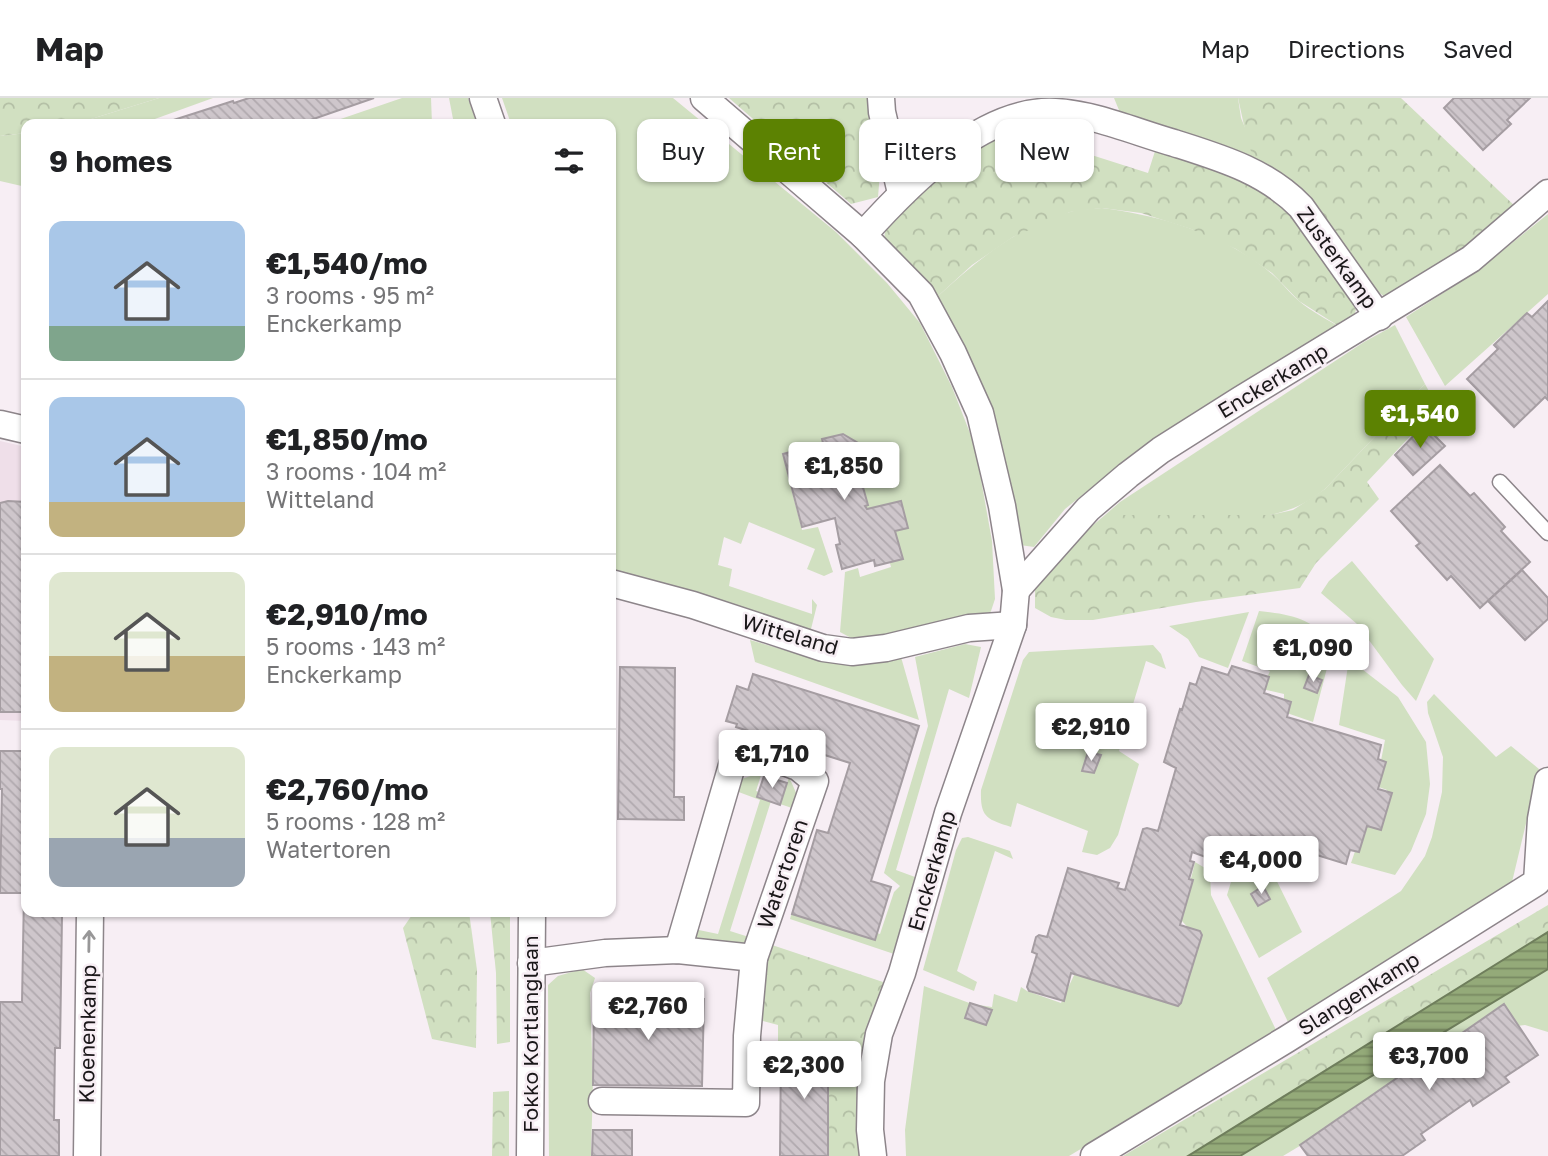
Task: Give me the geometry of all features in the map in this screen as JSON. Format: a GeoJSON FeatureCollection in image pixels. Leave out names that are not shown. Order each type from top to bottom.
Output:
{"type":"FeatureCollection","features":[{"type":"Feature","properties":{"kind":"street"},"geometry":{"type":"LineString","coordinates":[[483,98],[490,119]]}},
{"type":"Feature","properties":{"kind":"street","name":"Enckerkamp"},"geometry":{"type":"LineString","coordinates":[[704,98],[863,235],[921,295],[953,353],[979,413],[1002,506],[1016,590],[1013,625],[948,813],[902,973],[879,1034],[871,1081],[870,1130],[873,1156]]}},
{"type":"Feature","properties":{"kind":"street"},"geometry":{"type":"LineString","coordinates":[[881,98],[881,112],[901,192]]}},
{"type":"Feature","properties":{"kind":"street","name":"Zusterkamp"},"geometry":{"type":"LineString","coordinates":[[863,235],[901,192],[1000,110],[1082,116],[1101,110],[1222,158],[1267,178],[1286,191],[1301,207],[1379,317]]}},
{"type":"Feature","properties":{"kind":"street","name":"Enckerkamp"},"geometry":{"type":"LineString","coordinates":[[1016,590],[1088,509],[1161,450],[1471,259],[1548,193]]}},
{"type":"Feature","properties":{"kind":"street"},"geometry":{"type":"LineString","coordinates":[[0,424],[21,429]]}},
{"type":"Feature","properties":{"kind":"street","name":"Witteland"},"geometry":{"type":"LineString","coordinates":[[616,584],[823,648],[852,652],[886,648],[969,628],[1013,625]]}},
{"type":"Feature","properties":{"kind":"street","name":"Watertoren"},"geometry":{"type":"LineString","coordinates":[[602,1101],[746,1103],[747,1036],[754,958],[815,782],[798,767],[765,755],[733,762],[678,950]]}},
{"type":"Feature","properties":{"kind":"street","name":"Slangenkamp"},"geometry":{"type":"LineString","coordinates":[[1094,1156],[1287,1040],[1542,881],[1541,819],[1548,781]]}},
{"type":"Feature","properties":{"kind":"street","name":"Kloenenkamp"},"geometry":{"type":"LineString","coordinates":[[87,1156],[90,917]]}},
{"type":"Feature","properties":{"kind":"street","name":"Fokko Kortlanglaan"},"geometry":{"type":"LineString","coordinates":[[530,1156],[531,917]]}},
{"type":"Feature","properties":{"kind":"street"},"geometry":{"type":"LineString","coordinates":[[531,963],[605,953],[678,950],[754,958]]}},
{"type":"Feature","properties":{"kind":"lane"},"geometry":{"type":"LineString","coordinates":[[1500,482],[1548,533]]}},
{"type":"Feature","properties":{"kind":"shaded area"},"geometry":{"type":"Polygon","coordinates":[[[0,441],[21,446],[21,721],[0,720],[0,441]]]}},
{"type":"Feature","properties":{"kind":"shaded area"},"geometry":{"type":"Polygon","coordinates":[[[1548,932],[1548,969],[1240,1156],[1188,1156],[1548,932]]]}},
{"type":"Feature","properties":{"kind":"green space"},"geometry":{"type":"Polygon","coordinates":[[[0,98],[159,98],[91,119],[21,119],[21,134],[0,136],[0,98]]]}},
{"type":"Feature","properties":{"kind":"green space"},"geometry":{"type":"Polygon","coordinates":[[[159,98],[213,98],[155,119],[91,119],[159,98]]]}},
{"type":"Feature","properties":{"kind":"green space"},"geometry":{"type":"Polygon","coordinates":[[[402,98],[431,98],[432,119],[341,119],[402,98]]]}},
{"type":"Feature","properties":{"kind":"green space"},"geometry":{"type":"Polygon","coordinates":[[[449,98],[468,98],[475,119],[453,119],[449,98]]]}},
{"type":"Feature","properties":{"kind":"green space"},"geometry":{"type":"Polygon","coordinates":[[[502,98],[673,98],[699,119],[637,119],[637,182],[729,182],[729,144],[743,156],[743,182],[775,182],[836,232],[887,283],[920,323],[952,387],[975,446],[992,541],[995,599],[990,614],[883,637],[853,639],[840,632],[845,572],[858,568],[860,577],[891,567],[876,509],[861,514],[845,446],[785,465],[802,530],[818,527],[833,572],[824,576],[807,569],[815,549],[749,522],[741,544],[724,537],[718,565],[732,569],[729,586],[812,614],[812,599],[817,605],[810,633],[616,575],[616,119],[509,119],[502,98]]]}},
{"type":"Feature","properties":{"kind":"green space"},"geometry":{"type":"Polygon","coordinates":[[[729,98],[868,98],[872,119],[859,119],[859,182],[879,182],[878,197],[851,204],[826,182],[845,182],[845,119],[753,119],[729,98]]]}},
{"type":"Feature","properties":{"kind":"green space"},"geometry":{"type":"Polygon","coordinates":[[[1114,98],[1238,98],[1241,118],[1260,164],[1121,115],[1114,98]]]}},
{"type":"Feature","properties":{"kind":"green space"},"geometry":{"type":"Polygon","coordinates":[[[1238,98],[1401,98],[1517,208],[1467,251],[1385,297],[1374,289],[1260,164],[1249,148],[1238,98]]]}},
{"type":"Feature","properties":{"kind":"green space"},"geometry":{"type":"Polygon","coordinates":[[[21,134],[21,186],[0,181],[0,136],[21,134]]]}},
{"type":"Feature","properties":{"kind":"green space"},"geometry":{"type":"Polygon","coordinates":[[[995,138],[995,182],[1094,182],[1094,156],[1148,173],[1156,148],[1188,157],[1280,198],[1330,262],[1356,310],[1353,318],[1340,327],[1299,301],[1272,273],[1236,249],[1191,229],[1141,213],[1102,208],[1070,212],[1013,237],[972,265],[937,297],[884,242],[885,230],[900,210],[932,182],[981,182],[981,145],[995,138]]]}},
{"type":"Feature","properties":{"kind":"green space"},"geometry":{"type":"Polygon","coordinates":[[[1102,208],[1170,222],[1234,248],[1272,274],[1304,305],[1340,327],[1188,419],[1120,465],[1065,509],[1034,547],[1020,545],[1009,480],[990,417],[937,297],[982,258],[1033,226],[1070,212],[1102,208]]]}},
{"type":"Feature","properties":{"kind":"green space"},"geometry":{"type":"Polygon","coordinates":[[[1548,214],[1548,294],[1445,386],[1406,317],[1477,271],[1548,214]]]}},
{"type":"Feature","properties":{"kind":"green space"},"geometry":{"type":"Polygon","coordinates":[[[1395,325],[1425,384],[1325,489],[1312,498],[1293,508],[1270,515],[1105,515],[1120,502],[1364,342],[1395,325]]]}},
{"type":"Feature","properties":{"kind":"green space"},"geometry":{"type":"Polygon","coordinates":[[[1425,384],[1448,426],[1433,443],[1419,427],[1367,482],[1379,499],[1316,563],[1300,588],[1093,620],[1051,617],[1035,608],[1035,588],[1065,549],[1105,515],[1270,515],[1293,510],[1325,489],[1425,384]]]}},
{"type":"Feature","properties":{"kind":"green space"},"geometry":{"type":"Polygon","coordinates":[[[1352,561],[1434,659],[1416,701],[1357,624],[1321,593],[1329,581],[1352,561]]]}},
{"type":"Feature","properties":{"kind":"green space"},"geometry":{"type":"Polygon","coordinates":[[[1259,611],[1281,614],[1309,623],[1333,645],[1313,722],[1284,712],[1284,694],[1262,689],[1270,671],[1242,661],[1259,611]]]}},
{"type":"Feature","properties":{"kind":"green space"},"geometry":{"type":"Polygon","coordinates":[[[1249,612],[1228,668],[1199,657],[1188,639],[1169,626],[1249,612]]]}},
{"type":"Feature","properties":{"kind":"green space"},"geometry":{"type":"Polygon","coordinates":[[[750,640],[795,653],[838,660],[901,657],[919,720],[755,662],[750,640]]]}},
{"type":"Feature","properties":{"kind":"green space"},"geometry":{"type":"Polygon","coordinates":[[[965,644],[981,647],[969,698],[949,689],[896,870],[915,877],[894,954],[790,919],[795,901],[880,934],[894,892],[900,886],[884,873],[928,726],[915,657],[965,644]]]}},
{"type":"Feature","properties":{"kind":"green space"},"geometry":{"type":"Polygon","coordinates":[[[1153,645],[1161,654],[1166,669],[1146,661],[1119,751],[1139,764],[1118,835],[1110,848],[1097,855],[1082,852],[1088,831],[1017,803],[1011,827],[987,816],[982,806],[981,790],[1023,660],[1029,652],[1153,645]]]}},
{"type":"Feature","properties":{"kind":"green space"},"geometry":{"type":"Polygon","coordinates":[[[1349,659],[1398,697],[1426,742],[1430,784],[1426,814],[1411,851],[1395,875],[1351,863],[1364,825],[1374,828],[1387,790],[1376,786],[1385,740],[1339,725],[1349,659]]]}},
{"type":"Feature","properties":{"kind":"green space"},"geometry":{"type":"Polygon","coordinates":[[[1434,694],[1496,757],[1511,746],[1539,769],[1512,882],[1288,1022],[1267,978],[1401,891],[1425,856],[1442,792],[1443,757],[1428,713],[1427,702],[1434,694]]]}},
{"type":"Feature","properties":{"kind":"green space"},"geometry":{"type":"Polygon","coordinates":[[[762,772],[756,791],[782,799],[789,777],[798,797],[795,809],[771,801],[730,931],[752,938],[752,946],[702,945],[695,938],[694,929],[718,934],[760,800],[736,791],[739,780],[762,772]]]}},
{"type":"Feature","properties":{"kind":"green space"},"geometry":{"type":"Polygon","coordinates":[[[1252,831],[1302,932],[1259,958],[1227,895],[1231,882],[1220,857],[1221,836],[1252,831]]]}},
{"type":"Feature","properties":{"kind":"green space"},"geometry":{"type":"Polygon","coordinates":[[[968,837],[1010,851],[1013,859],[995,851],[957,971],[977,982],[974,991],[923,970],[956,850],[962,838],[968,837]]]}},
{"type":"Feature","properties":{"kind":"green space"},"geometry":{"type":"Polygon","coordinates":[[[1195,862],[1210,871],[1211,895],[1277,1032],[1069,1156],[906,1156],[905,1130],[924,986],[972,1004],[992,1007],[994,994],[1017,1002],[1021,987],[1061,1003],[1075,973],[1196,936],[1181,920],[1195,862]]]}},
{"type":"Feature","properties":{"kind":"green space"},"geometry":{"type":"Polygon","coordinates":[[[1548,905],[1548,932],[1188,1156],[1123,1156],[1548,905]]]}},
{"type":"Feature","properties":{"kind":"green space"},"geometry":{"type":"Polygon","coordinates":[[[411,917],[470,917],[477,970],[476,1048],[432,1039],[403,928],[411,917]]]}},
{"type":"Feature","properties":{"kind":"green space"},"geometry":{"type":"Polygon","coordinates":[[[490,917],[510,917],[510,1042],[497,1044],[496,973],[490,917]]]}},
{"type":"Feature","properties":{"kind":"green space"},"geometry":{"type":"Polygon","coordinates":[[[772,945],[889,984],[874,1156],[820,1156],[823,1053],[778,1052],[778,1025],[755,1019],[762,971],[772,945]]]}},
{"type":"Feature","properties":{"kind":"green space"},"geometry":{"type":"Polygon","coordinates":[[[582,969],[595,978],[590,993],[593,1081],[591,1156],[549,1156],[548,985],[558,976],[582,969]]]}},
{"type":"Feature","properties":{"kind":"green space"},"geometry":{"type":"Polygon","coordinates":[[[1548,969],[1548,1032],[1525,1025],[1476,1031],[1422,1045],[1548,969]]]}},
{"type":"Feature","properties":{"kind":"green space"},"geometry":{"type":"Polygon","coordinates":[[[1419,1047],[1381,1123],[1368,1105],[1283,1156],[1240,1156],[1419,1047]]]}},
{"type":"Feature","properties":{"kind":"green space"},"geometry":{"type":"Polygon","coordinates":[[[509,1091],[509,1156],[492,1156],[493,1092],[509,1091]]]}},
{"type":"Feature","properties":{"kind":"building"},"geometry":{"type":"Polygon","coordinates":[[[249,98],[374,98],[313,119],[177,119],[233,101],[234,103],[249,98]]]}},
{"type":"Feature","properties":{"kind":"building"},"geometry":{"type":"Polygon","coordinates":[[[1454,98],[1530,98],[1507,120],[1511,124],[1483,150],[1444,108],[1454,98]]]}},
{"type":"Feature","properties":{"kind":"building"},"geometry":{"type":"Polygon","coordinates":[[[1548,301],[1548,400],[1545,397],[1514,427],[1467,379],[1498,349],[1494,345],[1527,313],[1532,317],[1548,301]]]}},
{"type":"Feature","properties":{"kind":"building"},"geometry":{"type":"Polygon","coordinates":[[[1424,425],[1445,446],[1413,475],[1395,455],[1424,425]]]}},
{"type":"Feature","properties":{"kind":"building"},"geometry":{"type":"Polygon","coordinates":[[[843,434],[858,443],[864,464],[857,466],[867,509],[901,501],[908,528],[895,531],[903,559],[875,566],[874,560],[842,569],[836,545],[840,544],[835,518],[802,527],[783,454],[823,443],[822,439],[843,434]]]}},
{"type":"Feature","properties":{"kind":"building"},"geometry":{"type":"Polygon","coordinates":[[[1440,465],[1470,496],[1474,493],[1505,527],[1501,531],[1530,562],[1480,608],[1451,576],[1447,580],[1416,546],[1420,543],[1391,511],[1440,465]]]}},
{"type":"Feature","properties":{"kind":"building"},"geometry":{"type":"Polygon","coordinates":[[[21,502],[21,712],[0,712],[0,503],[21,502]]]}},
{"type":"Feature","properties":{"kind":"building"},"geometry":{"type":"Polygon","coordinates":[[[1522,570],[1548,598],[1548,619],[1525,640],[1488,601],[1522,570]]]}},
{"type":"Feature","properties":{"kind":"building"},"geometry":{"type":"Polygon","coordinates":[[[1232,666],[1269,677],[1264,693],[1291,702],[1287,717],[1381,745],[1378,759],[1386,762],[1378,789],[1392,793],[1381,830],[1367,826],[1359,852],[1350,850],[1346,864],[1251,835],[1246,850],[1220,843],[1214,860],[1192,852],[1190,861],[1194,862],[1189,879],[1193,880],[1180,925],[1200,931],[1202,935],[1178,1006],[1071,973],[1064,1001],[1029,991],[1027,987],[1037,954],[1032,952],[1036,937],[1047,937],[1068,868],[1119,883],[1117,888],[1125,890],[1143,829],[1158,831],[1176,768],[1164,762],[1190,683],[1196,685],[1202,667],[1228,675],[1232,666]]]}},
{"type":"Feature","properties":{"kind":"building"},"geometry":{"type":"Polygon","coordinates":[[[620,667],[675,668],[674,797],[684,797],[684,820],[618,819],[620,667]]]}},
{"type":"Feature","properties":{"kind":"building"},"geometry":{"type":"Polygon","coordinates":[[[753,674],[919,726],[871,881],[891,887],[875,940],[792,914],[817,830],[828,833],[850,763],[736,727],[737,724],[726,721],[737,686],[748,690],[753,674]]]}},
{"type":"Feature","properties":{"kind":"building"},"geometry":{"type":"Polygon","coordinates":[[[1309,675],[1322,680],[1317,693],[1304,688],[1309,675]]]}},
{"type":"Feature","properties":{"kind":"building"},"geometry":{"type":"Polygon","coordinates":[[[0,751],[21,751],[21,893],[0,893],[0,751]]]}},
{"type":"Feature","properties":{"kind":"building"},"geometry":{"type":"Polygon","coordinates":[[[1088,752],[1101,755],[1094,773],[1082,771],[1088,752]]]}},
{"type":"Feature","properties":{"kind":"building"},"geometry":{"type":"Polygon","coordinates":[[[764,776],[787,783],[780,805],[757,797],[764,776]]]}},
{"type":"Feature","properties":{"kind":"building"},"geometry":{"type":"Polygon","coordinates":[[[1263,886],[1270,899],[1258,906],[1251,894],[1263,886]]]}},
{"type":"Feature","properties":{"kind":"building"},"geometry":{"type":"Polygon","coordinates":[[[24,917],[62,917],[60,1048],[55,1048],[54,1120],[59,1120],[59,1156],[0,1156],[0,1002],[22,1002],[24,917]]]}},
{"type":"Feature","properties":{"kind":"building"},"geometry":{"type":"Polygon","coordinates":[[[594,997],[704,999],[702,1086],[593,1085],[594,997]]]}},
{"type":"Feature","properties":{"kind":"building"},"geometry":{"type":"Polygon","coordinates":[[[970,1003],[992,1010],[986,1025],[965,1018],[970,1003]]]}},
{"type":"Feature","properties":{"kind":"building"},"geometry":{"type":"Polygon","coordinates":[[[1504,1004],[1538,1055],[1505,1077],[1509,1082],[1473,1106],[1470,1100],[1421,1134],[1425,1140],[1402,1156],[1308,1156],[1300,1145],[1504,1004]]]}},
{"type":"Feature","properties":{"kind":"building"},"geometry":{"type":"Polygon","coordinates":[[[781,1046],[828,1046],[828,1156],[780,1156],[781,1046]]]}},
{"type":"Feature","properties":{"kind":"building"},"geometry":{"type":"Polygon","coordinates":[[[593,1130],[632,1130],[632,1156],[592,1156],[593,1130]]]}}]}
